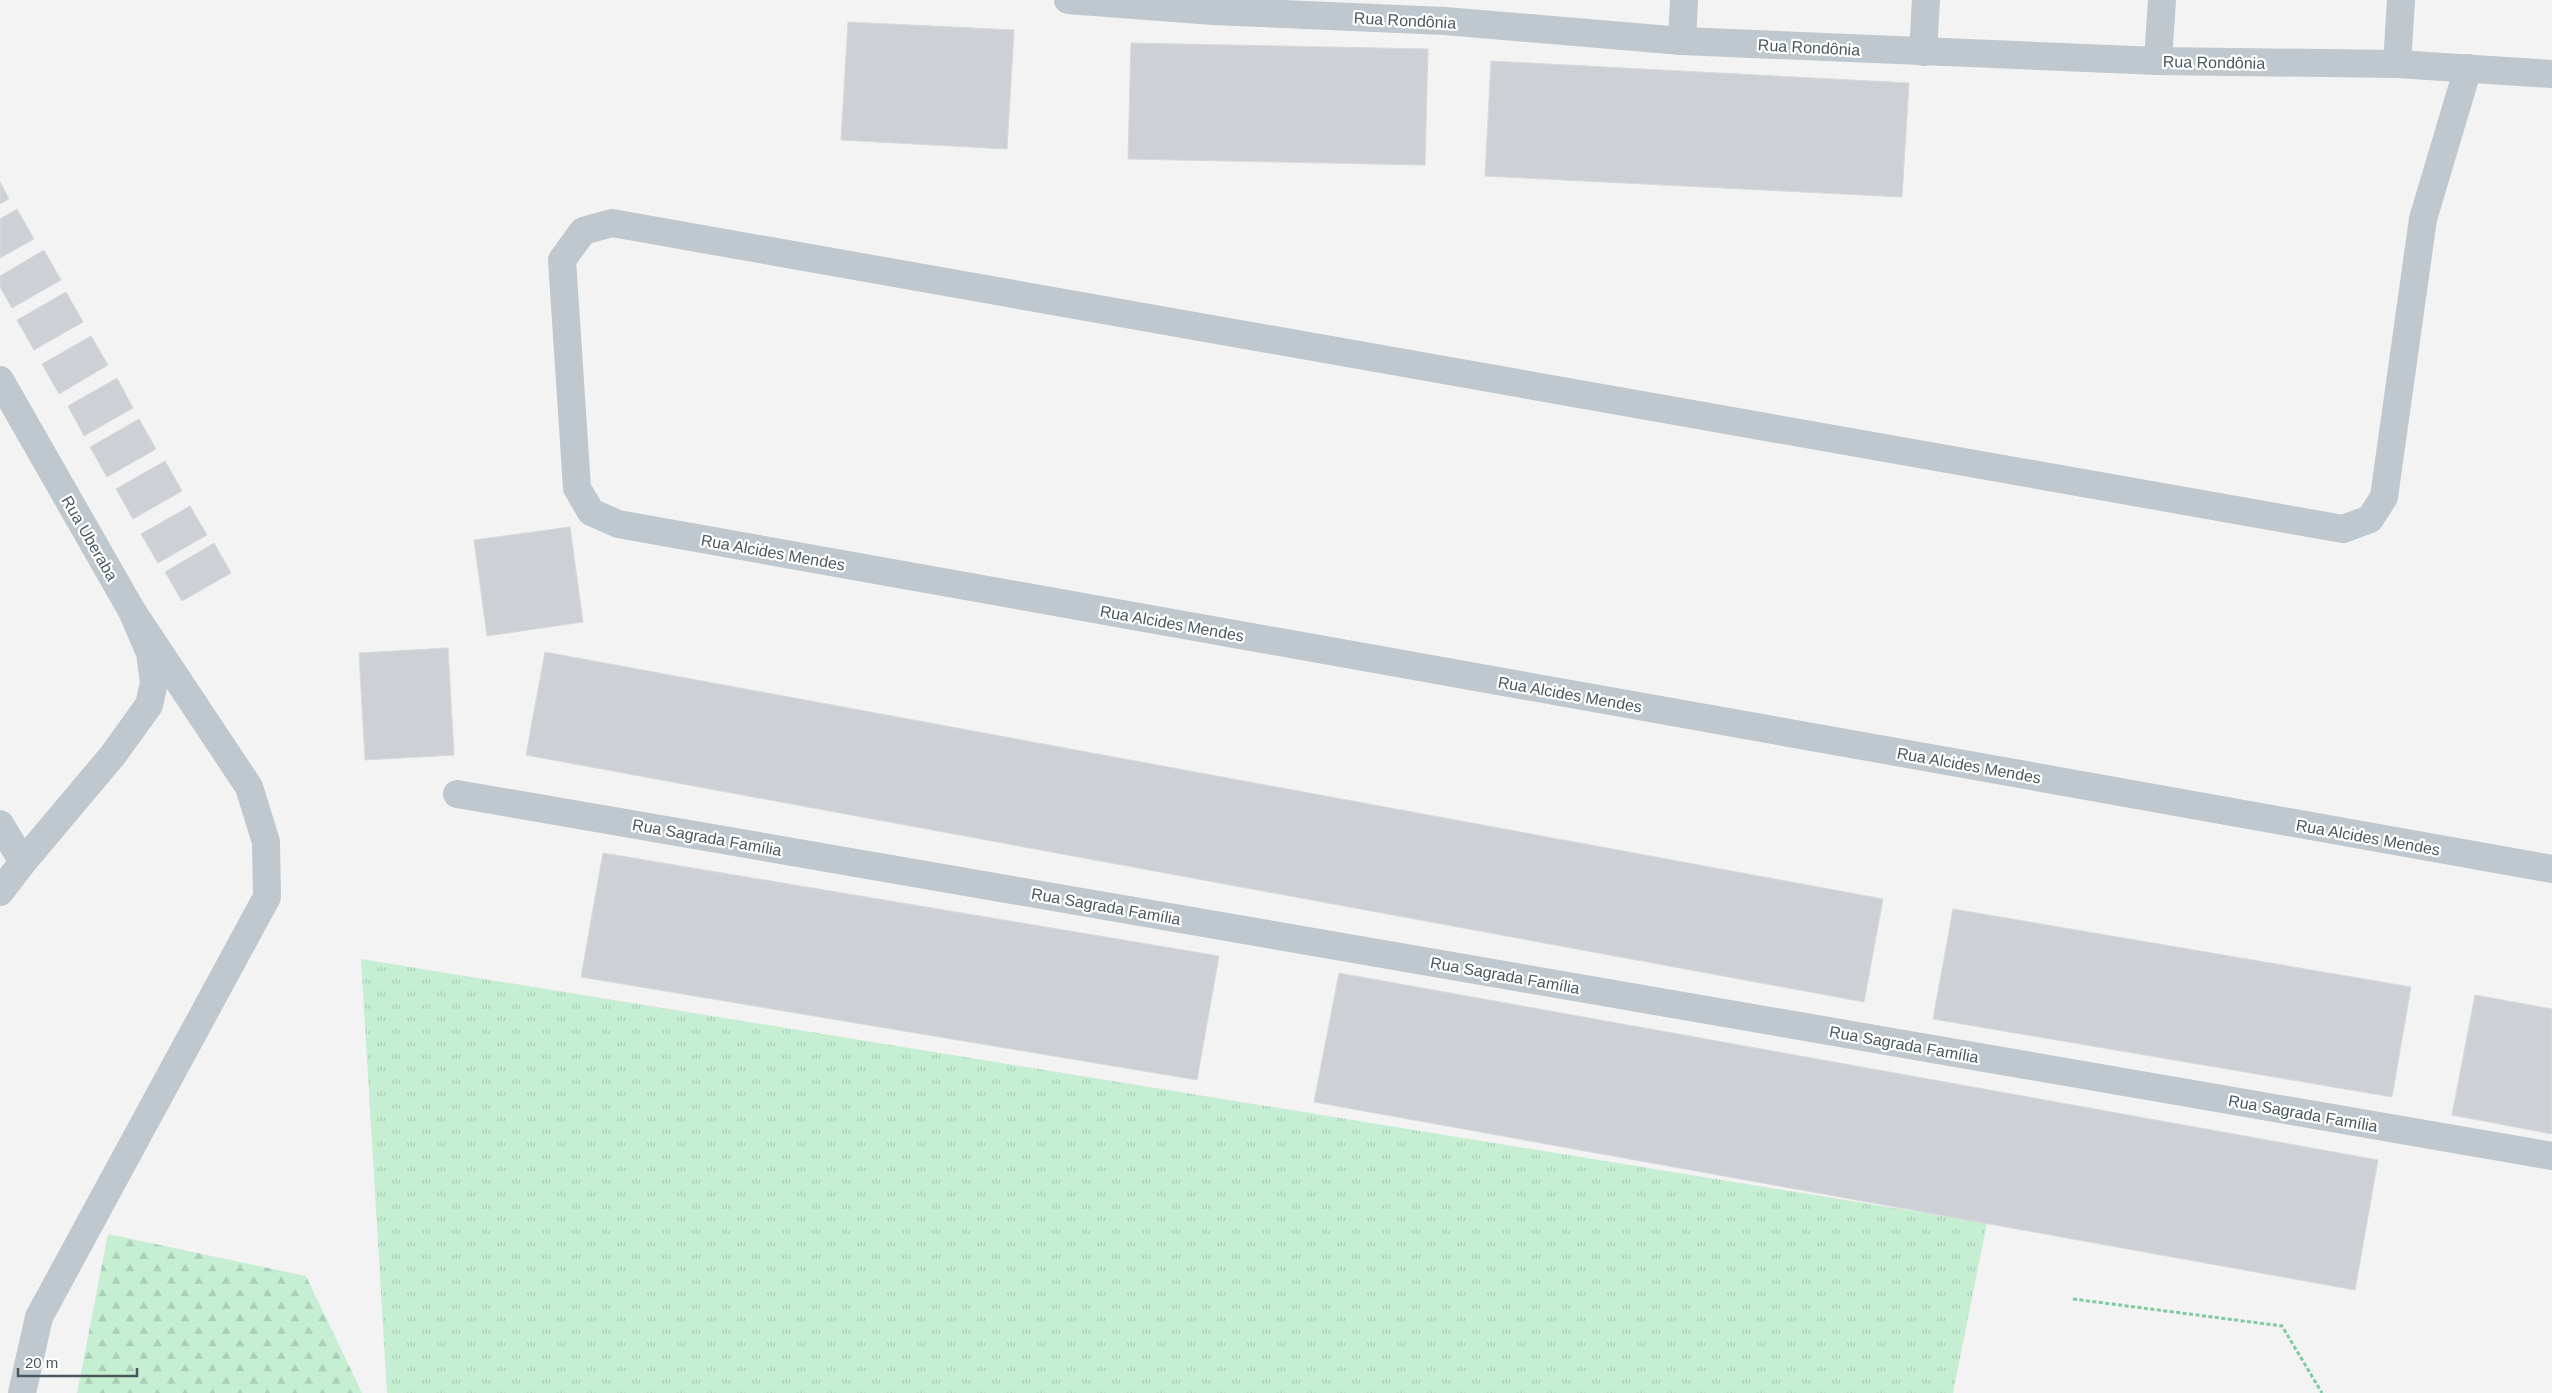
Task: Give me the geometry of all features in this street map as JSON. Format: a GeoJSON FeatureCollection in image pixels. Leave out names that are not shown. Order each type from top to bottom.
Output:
{"type":"FeatureCollection","features":[{"type":"Feature","properties":{"kind":"street","name":"Rua Rondônia"},"geometry":{"type":"LineString","coordinates":[[1068,0],[1446,10],[1682,41],[2158,61],[2397,64],[2552,74]]}},
{"type":"Feature","properties":{"kind":"street"},"geometry":{"type":"LineString","coordinates":[[1682,41],[1684,0]]}},
{"type":"Feature","properties":{"kind":"street"},"geometry":{"type":"LineString","coordinates":[[1923,52],[1926,0]]}},
{"type":"Feature","properties":{"kind":"street"},"geometry":{"type":"LineString","coordinates":[[2158,61],[2162,0]]}},
{"type":"Feature","properties":{"kind":"street"},"geometry":{"type":"LineString","coordinates":[[2397,64],[2401,0]]}},
{"type":"Feature","properties":{"kind":"street","name":"Rua Alcides Mendes"},"geometry":{"type":"LineString","coordinates":[[2468,68],[2423,219],[2384,497],[2370,519],[2344,529],[612,223],[583,231],[562,260],[577,488],[591,512],[618,524],[2552,870]]}},
{"type":"Feature","properties":{"kind":"street","name":"Rua Uberaba"},"geometry":{"type":"LineString","coordinates":[[0,380],[132,611],[150,653],[154,683],[149,705],[113,755],[23,862]]}},
{"type":"Feature","properties":{"kind":"street"},"geometry":{"type":"LineString","coordinates":[[22,1393],[39,1317],[267,897],[266,842],[249,787],[132,611]]}},
{"type":"Feature","properties":{"kind":"street","name":"Rua Sagrada Família"},"geometry":{"type":"LineString","coordinates":[[458,794],[2552,1156]]}},
{"type":"Feature","properties":{"kind":"street"},"geometry":{"type":"LineString","coordinates":[[0,824],[23,862],[0,892]]}},
{"type":"Feature","properties":{"kind":"path"},"geometry":{"type":"LineString","coordinates":[[2072,1299],[2282,1326],[2322,1393]]}},
{"type":"Feature","properties":{"kind":"green space"},"geometry":{"type":"Polygon","coordinates":[[[361,959],[1987,1223],[1953,1393],[387,1393],[361,959]]]}},
{"type":"Feature","properties":{"kind":"green space"},"geometry":{"type":"Polygon","coordinates":[[[108,1234],[306,1276],[362,1393],[77,1393],[108,1234]]]}},
{"type":"Feature","properties":{"kind":"building"},"geometry":{"type":"Polygon","coordinates":[[[848,22],[1014,30],[1007,149],[841,140],[848,22]]]}},
{"type":"Feature","properties":{"kind":"building"},"geometry":{"type":"Polygon","coordinates":[[[1131,43],[1428,49],[1425,165],[1128,159],[1131,43]]]}},
{"type":"Feature","properties":{"kind":"building"},"geometry":{"type":"Polygon","coordinates":[[[1491,61],[1909,83],[1902,197],[1485,176],[1491,61]]]}},
{"type":"Feature","properties":{"kind":"building"},"geometry":{"type":"Polygon","coordinates":[[[0,182],[9,199],[0,204],[0,182]]]}},
{"type":"Feature","properties":{"kind":"building"},"geometry":{"type":"Polygon","coordinates":[[[17,209],[34,239],[0,258],[0,219],[17,209]]]}},
{"type":"Feature","properties":{"kind":"building"},"geometry":{"type":"Polygon","coordinates":[[[44,250],[61,280],[12,308],[0,287],[0,276],[44,250]]]}},
{"type":"Feature","properties":{"kind":"building"},"geometry":{"type":"Polygon","coordinates":[[[66,292],[83,322],[34,350],[17,320],[66,292]]]}},
{"type":"Feature","properties":{"kind":"building"},"geometry":{"type":"Polygon","coordinates":[[[91,336],[108,365],[59,394],[42,364],[91,336]]]}},
{"type":"Feature","properties":{"kind":"building"},"geometry":{"type":"Polygon","coordinates":[[[117,378],[133,408],[84,436],[68,406],[117,378]]]}},
{"type":"Feature","properties":{"kind":"building"},"geometry":{"type":"Polygon","coordinates":[[[139,419],[156,449],[107,477],[90,447],[139,419]]]}},
{"type":"Feature","properties":{"kind":"building"},"geometry":{"type":"Polygon","coordinates":[[[165,461],[182,491],[133,519],[116,489],[165,461]]]}},
{"type":"Feature","properties":{"kind":"building"},"geometry":{"type":"Polygon","coordinates":[[[190,506],[207,535],[158,563],[141,534],[190,506]]]}},
{"type":"Feature","properties":{"kind":"building"},"geometry":{"type":"Polygon","coordinates":[[[570,527],[583,622],[487,636],[474,540],[570,527]]]}},
{"type":"Feature","properties":{"kind":"building"},"geometry":{"type":"Polygon","coordinates":[[[214,543],[231,573],[182,601],[165,572],[214,543]]]}},
{"type":"Feature","properties":{"kind":"building"},"geometry":{"type":"Polygon","coordinates":[[[448,648],[454,755],[365,760],[359,653],[448,648]]]}},
{"type":"Feature","properties":{"kind":"building"},"geometry":{"type":"Polygon","coordinates":[[[545,652],[1883,899],[1864,1002],[526,755],[545,652]]]}},
{"type":"Feature","properties":{"kind":"building"},"geometry":{"type":"Polygon","coordinates":[[[603,853],[1219,956],[1197,1080],[581,977],[603,853]]]}},
{"type":"Feature","properties":{"kind":"building"},"geometry":{"type":"Polygon","coordinates":[[[1953,909],[2411,987],[2392,1097],[1933,1019],[1953,909]]]}},
{"type":"Feature","properties":{"kind":"building"},"geometry":{"type":"Polygon","coordinates":[[[1339,973],[2378,1160],[2355,1290],[1314,1102],[1339,973]]]}},
{"type":"Feature","properties":{"kind":"building"},"geometry":{"type":"Polygon","coordinates":[[[2475,995],[2552,1009],[2552,1134],[2452,1115],[2475,995]]]}}]}
